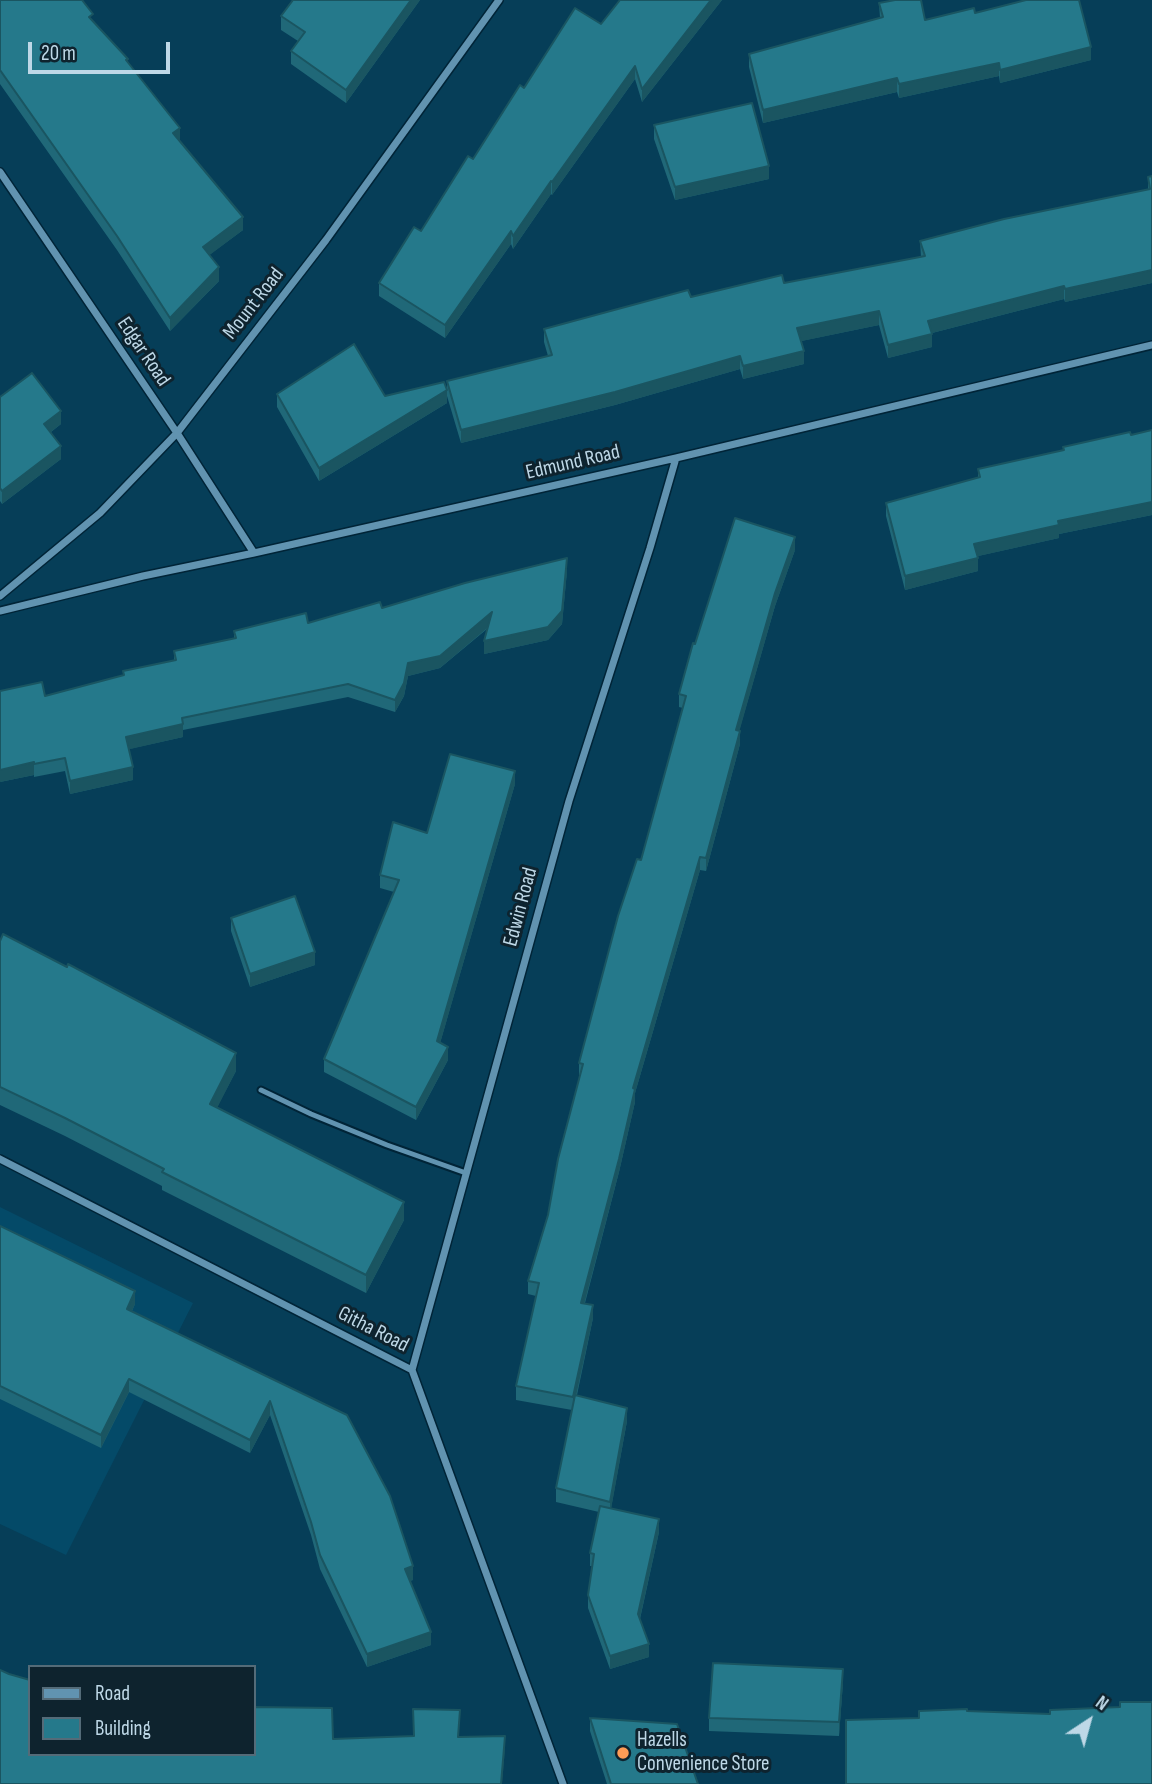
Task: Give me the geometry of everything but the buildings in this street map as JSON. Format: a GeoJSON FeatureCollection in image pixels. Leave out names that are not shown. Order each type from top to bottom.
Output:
{"type":"FeatureCollection","features":[{"type":"Feature","properties":{"kind":"street","name":"Mount Road"},"geometry":{"type":"LineString","coordinates":[[0,596],[100,513],[177,432],[326,240],[499,0]]}},
{"type":"Feature","properties":{"kind":"street","name":"Edgar Road"},"geometry":{"type":"LineString","coordinates":[[0,172],[177,432],[254,553]]}},
{"type":"Feature","properties":{"kind":"street","name":"Edmund Road"},"geometry":{"type":"LineString","coordinates":[[0,611],[143,576],[676,458],[1152,345]]}},
{"type":"Feature","properties":{"kind":"street","name":"Edwin Road"},"geometry":{"type":"LineString","coordinates":[[412,1370],[569,802],[676,458]]}},
{"type":"Feature","properties":{"kind":"street","name":"Githa Road"},"geometry":{"type":"LineString","coordinates":[[0,1159],[412,1370],[563,1784]]}},
{"type":"Feature","properties":{"kind":"lane"},"geometry":{"type":"LineString","coordinates":[[261,1090],[387,1145],[466,1173]]}},
{"type":"Feature","properties":{"kind":"shaded area"},"geometry":{"type":"Polygon","coordinates":[[[0,1207],[193,1303],[66,1555],[0,1524],[0,1207]]]}},
{"type":"Feature","properties":{"kind":"place","name":"Hazells Convenience Store"},"geometry":{"type":"Point","coordinates":[623,1753]}}]}
